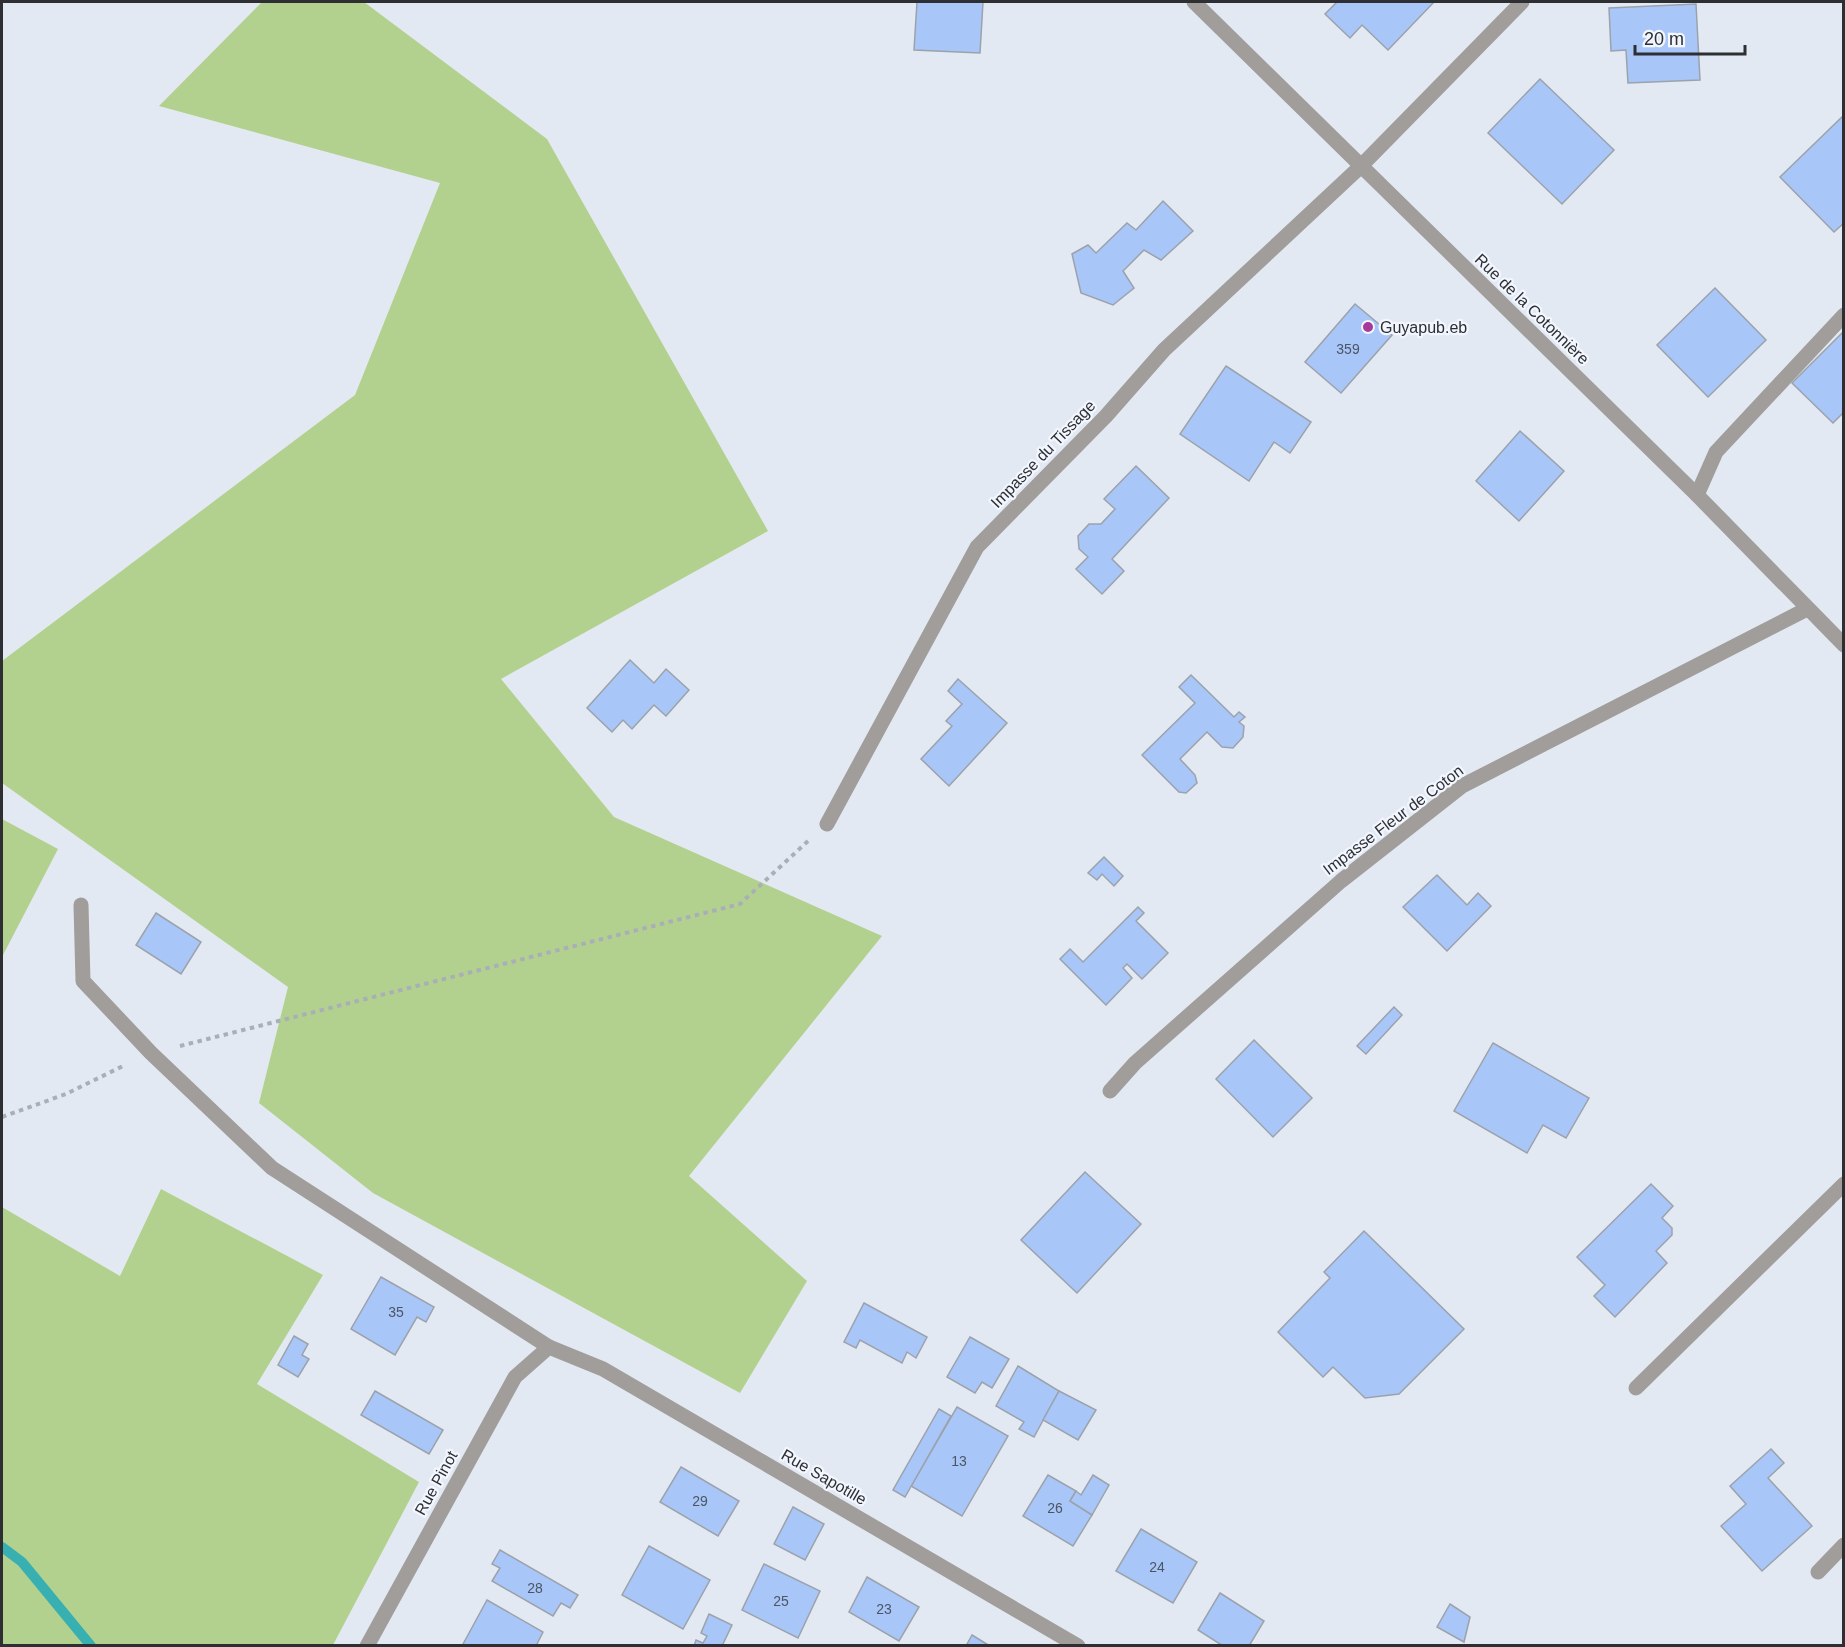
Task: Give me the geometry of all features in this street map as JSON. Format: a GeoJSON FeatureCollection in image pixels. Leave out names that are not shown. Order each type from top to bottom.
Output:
{"type":"FeatureCollection","features":[{"type":"Feature","properties":{"kind":"street","name":"Rue de la Cotonnière"},"geometry":{"type":"LineString","coordinates":[[1194,2],[1697,495],[1844,645]]}},
{"type":"Feature","properties":{"kind":"street","name":"Impasse du Tissage"},"geometry":{"type":"LineString","coordinates":[[827,824],[977,547],[1106,416],[1164,350],[1360,167],[1522,2]]}},
{"type":"Feature","properties":{"kind":"street"},"geometry":{"type":"LineString","coordinates":[[1697,495],[1716,452],[1844,315]]}},
{"type":"Feature","properties":{"kind":"street","name":"Impasse Fleur de Coton"},"geometry":{"type":"LineString","coordinates":[[1110,1091],[1135,1063],[1341,881],[1462,786],[1807,609]]}},
{"type":"Feature","properties":{"kind":"street","name":"Rue Sapotille"},"geometry":{"type":"LineString","coordinates":[[81,905],[83,981],[151,1053],[272,1168],[549,1347],[603,1369],[1078,1646]]}},
{"type":"Feature","properties":{"kind":"street"},"geometry":{"type":"LineString","coordinates":[[1636,1388],[1844,1184]]}},
{"type":"Feature","properties":{"kind":"street","name":"Rue Pinot"},"geometry":{"type":"LineString","coordinates":[[367,1646],[515,1377],[549,1347]]}},
{"type":"Feature","properties":{"kind":"street"},"geometry":{"type":"LineString","coordinates":[[1818,1572],[1844,1545]]}},
{"type":"Feature","properties":{"kind":"path"},"geometry":{"type":"LineString","coordinates":[[2,1117],[66,1094],[151,1053],[740,904],[827,824]]}},
{"type":"Feature","properties":{"kind":"green space"},"geometry":{"type":"Polygon","coordinates":[[[262,2],[364,2],[547,139],[768,531],[501,679],[614,817],[882,936],[689,1176],[807,1281],[740,1393],[373,1193],[259,1103],[288,987],[2,783],[2,661],[355,395],[440,183],[159,106],[262,2]]]}},
{"type":"Feature","properties":{"kind":"green space"},"geometry":{"type":"Polygon","coordinates":[[[2,819],[58,849],[2,957],[2,819]]]}},
{"type":"Feature","properties":{"kind":"green space"},"geometry":{"type":"Polygon","coordinates":[[[161,1189],[323,1275],[257,1384],[419,1482],[333,1645],[2,1645],[2,1207],[120,1276],[161,1189]]]}},
{"type":"Feature","properties":{"kind":"building"},"geometry":{"type":"Polygon","coordinates":[[[917,2],[983,2],[980,53],[914,50],[917,2]]]}},
{"type":"Feature","properties":{"kind":"building"},"geometry":{"type":"Polygon","coordinates":[[[1337,2],[1434,2],[1388,50],[1362,25],[1350,38],[1325,14],[1337,2]]]}},
{"type":"Feature","properties":{"kind":"building"},"geometry":{"type":"Polygon","coordinates":[[[1696,4],[1700,80],[1628,83],[1626,50],[1611,51],[1609,8],[1696,4]]]}},
{"type":"Feature","properties":{"kind":"building"},"geometry":{"type":"Polygon","coordinates":[[[1540,79],[1614,150],[1562,204],[1488,133],[1540,79]]]}},
{"type":"Feature","properties":{"kind":"building"},"geometry":{"type":"Polygon","coordinates":[[[1844,115],[1844,223],[1834,232],[1780,177],[1844,115]]]}},
{"type":"Feature","properties":{"kind":"building"},"geometry":{"type":"Polygon","coordinates":[[[1163,201],[1193,231],[1161,260],[1144,250],[1123,271],[1134,288],[1113,305],[1081,293],[1072,254],[1088,245],[1096,253],[1127,223],[1136,230],[1163,201]]]}},
{"type":"Feature","properties":{"kind":"building"},"geometry":{"type":"Polygon","coordinates":[[[1715,288],[1766,340],[1708,397],[1657,345],[1715,288]]]}},
{"type":"Feature","properties":{"kind":"building"},"geometry":{"type":"Polygon","coordinates":[[[1355,304],[1392,335],[1341,393],[1305,362],[1355,304]]]}},
{"type":"Feature","properties":{"kind":"building"},"geometry":{"type":"Polygon","coordinates":[[[1844,331],[1844,412],[1833,423],[1792,383],[1844,331]]]}},
{"type":"Feature","properties":{"kind":"building"},"geometry":{"type":"Polygon","coordinates":[[[1226,366],[1311,422],[1290,453],[1274,442],[1249,481],[1180,434],[1226,366]]]}},
{"type":"Feature","properties":{"kind":"building"},"geometry":{"type":"Polygon","coordinates":[[[1520,431],[1564,471],[1519,521],[1476,481],[1520,431]]]}},
{"type":"Feature","properties":{"kind":"building"},"geometry":{"type":"Polygon","coordinates":[[[1136,466],[1169,498],[1112,559],[1124,571],[1102,594],[1076,569],[1088,557],[1079,549],[1078,536],[1089,524],[1101,524],[1115,509],[1104,499],[1136,466]]]}},
{"type":"Feature","properties":{"kind":"building"},"geometry":{"type":"Polygon","coordinates":[[[630,660],[654,683],[666,669],[689,690],[666,716],[654,705],[632,729],[623,720],[612,732],[587,708],[630,660]]]}},
{"type":"Feature","properties":{"kind":"building"},"geometry":{"type":"Polygon","coordinates":[[[1191,675],[1234,717],[1239,712],[1245,717],[1239,722],[1244,726],[1243,737],[1233,748],[1222,747],[1207,732],[1180,759],[1195,775],[1197,783],[1186,793],[1179,792],[1142,755],[1195,703],[1179,687],[1191,675]]]}},
{"type":"Feature","properties":{"kind":"building"},"geometry":{"type":"Polygon","coordinates":[[[958,679],[1007,723],[949,786],[921,759],[952,726],[946,721],[962,704],[948,691],[958,679]]]}},
{"type":"Feature","properties":{"kind":"building"},"geometry":{"type":"Polygon","coordinates":[[[1104,857],[1123,876],[1114,886],[1102,874],[1097,880],[1088,873],[1104,857]]]}},
{"type":"Feature","properties":{"kind":"building"},"geometry":{"type":"Polygon","coordinates":[[[1437,875],[1467,905],[1478,893],[1491,906],[1447,951],[1403,907],[1437,875]]]}},
{"type":"Feature","properties":{"kind":"building"},"geometry":{"type":"Polygon","coordinates":[[[1138,907],[1144,913],[1136,921],[1168,953],[1142,979],[1127,964],[1123,968],[1132,978],[1106,1005],[1060,959],[1070,949],[1083,962],[1138,907]]]}},
{"type":"Feature","properties":{"kind":"building"},"geometry":{"type":"Polygon","coordinates":[[[156,913],[201,942],[181,974],[136,945],[156,913]]]}},
{"type":"Feature","properties":{"kind":"building"},"geometry":{"type":"Polygon","coordinates":[[[1394,1007],[1402,1015],[1366,1054],[1357,1046],[1394,1007]]]}},
{"type":"Feature","properties":{"kind":"building"},"geometry":{"type":"Polygon","coordinates":[[[1254,1040],[1312,1098],[1273,1137],[1216,1079],[1254,1040]]]}},
{"type":"Feature","properties":{"kind":"building"},"geometry":{"type":"Polygon","coordinates":[[[1493,1043],[1589,1098],[1566,1138],[1543,1125],[1527,1153],[1454,1111],[1493,1043]]]}},
{"type":"Feature","properties":{"kind":"building"},"geometry":{"type":"Polygon","coordinates":[[[1085,1172],[1141,1224],[1077,1293],[1021,1240],[1085,1172]]]}},
{"type":"Feature","properties":{"kind":"building"},"geometry":{"type":"Polygon","coordinates":[[[1651,1184],[1673,1206],[1662,1218],[1672,1228],[1672,1235],[1656,1251],[1667,1263],[1615,1317],[1594,1296],[1605,1285],[1577,1257],[1651,1184]]]}},
{"type":"Feature","properties":{"kind":"building"},"geometry":{"type":"Polygon","coordinates":[[[1364,1231],[1464,1329],[1399,1394],[1365,1398],[1333,1367],[1323,1377],[1278,1332],[1330,1278],[1324,1272],[1364,1231]]]}},
{"type":"Feature","properties":{"kind":"building"},"geometry":{"type":"Polygon","coordinates":[[[381,1277],[434,1307],[426,1322],[417,1317],[395,1355],[351,1329],[381,1277]]]}},
{"type":"Feature","properties":{"kind":"building"},"geometry":{"type":"Polygon","coordinates":[[[864,1303],[927,1337],[916,1358],[907,1352],[902,1363],[860,1340],[856,1348],[844,1342],[864,1303]]]}},
{"type":"Feature","properties":{"kind":"building"},"geometry":{"type":"Polygon","coordinates":[[[294,1336],[308,1344],[302,1355],[309,1359],[298,1377],[278,1365],[294,1336]]]}},
{"type":"Feature","properties":{"kind":"building"},"geometry":{"type":"Polygon","coordinates":[[[970,1337],[1009,1359],[992,1388],[982,1382],[975,1393],[947,1377],[970,1337]]]}},
{"type":"Feature","properties":{"kind":"building"},"geometry":{"type":"Polygon","coordinates":[[[1018,1366],[1059,1391],[1034,1437],[1019,1429],[1024,1422],[996,1406],[1018,1366]]]}},
{"type":"Feature","properties":{"kind":"building"},"geometry":{"type":"Polygon","coordinates":[[[375,1391],[443,1430],[429,1454],[361,1415],[375,1391]]]}},
{"type":"Feature","properties":{"kind":"building"},"geometry":{"type":"Polygon","coordinates":[[[1059,1391],[1096,1410],[1078,1440],[1043,1420],[1059,1391]]]}},
{"type":"Feature","properties":{"kind":"building"},"geometry":{"type":"Polygon","coordinates":[[[957,1407],[1008,1436],[962,1516],[911,1486],[957,1407]]]}},
{"type":"Feature","properties":{"kind":"building"},"geometry":{"type":"Polygon","coordinates":[[[939,1409],[951,1416],[905,1497],[893,1490],[939,1409]]]}},
{"type":"Feature","properties":{"kind":"building"},"geometry":{"type":"Polygon","coordinates":[[[1771,1449],[1784,1463],[1768,1478],[1812,1526],[1762,1571],[1721,1526],[1746,1504],[1730,1486],[1771,1449]]]}},
{"type":"Feature","properties":{"kind":"building"},"geometry":{"type":"Polygon","coordinates":[[[681,1467],[739,1501],[718,1536],[660,1502],[681,1467]]]}},
{"type":"Feature","properties":{"kind":"building"},"geometry":{"type":"Polygon","coordinates":[[[1048,1475],[1076,1491],[1070,1501],[1092,1515],[1073,1546],[1023,1516],[1048,1475]]]}},
{"type":"Feature","properties":{"kind":"building"},"geometry":{"type":"Polygon","coordinates":[[[1093,1475],[1109,1485],[1092,1515],[1070,1501],[1076,1491],[1081,1495],[1093,1475]]]}},
{"type":"Feature","properties":{"kind":"building"},"geometry":{"type":"Polygon","coordinates":[[[793,1507],[824,1524],[805,1560],[774,1544],[793,1507]]]}},
{"type":"Feature","properties":{"kind":"building"},"geometry":{"type":"Polygon","coordinates":[[[1141,1529],[1197,1562],[1173,1603],[1116,1571],[1141,1529]]]}},
{"type":"Feature","properties":{"kind":"building"},"geometry":{"type":"Polygon","coordinates":[[[649,1546],[710,1580],[683,1629],[622,1595],[649,1546]]]}},
{"type":"Feature","properties":{"kind":"building"},"geometry":{"type":"Polygon","coordinates":[[[500,1550],[578,1595],[570,1608],[561,1603],[553,1616],[492,1581],[500,1568],[492,1564],[500,1550]]]}},
{"type":"Feature","properties":{"kind":"building"},"geometry":{"type":"Polygon","coordinates":[[[764,1564],[820,1591],[798,1638],[742,1610],[764,1564]]]}},
{"type":"Feature","properties":{"kind":"building"},"geometry":{"type":"Polygon","coordinates":[[[867,1577],[919,1607],[899,1641],[849,1612],[867,1577]]]}},
{"type":"Feature","properties":{"kind":"building"},"geometry":{"type":"Polygon","coordinates":[[[1220,1593],[1264,1621],[1249,1646],[1223,1646],[1198,1630],[1220,1593]]]}},
{"type":"Feature","properties":{"kind":"building"},"geometry":{"type":"Polygon","coordinates":[[[487,1600],[543,1632],[536,1646],[462,1646],[487,1600]]]}},
{"type":"Feature","properties":{"kind":"building"},"geometry":{"type":"Polygon","coordinates":[[[1450,1604],[1470,1617],[1464,1642],[1437,1627],[1450,1604]]]}},
{"type":"Feature","properties":{"kind":"building"},"geometry":{"type":"Polygon","coordinates":[[[709,1614],[732,1625],[722,1646],[694,1646],[696,1640],[703,1643],[707,1636],[701,1633],[709,1614]]]}},
{"type":"Feature","properties":{"kind":"building"},"geometry":{"type":"Polygon","coordinates":[[[972,1635],[990,1646],[966,1646],[972,1635]]]}},
{"type":"Feature","properties":{"kind":"waterway"},"geometry":{"type":"LineString","coordinates":[[2,1547],[22,1562],[91,1646]]}},
{"type":"Feature","properties":{"kind":"place","name":"Guyapub.eb"},"geometry":{"type":"Point","coordinates":[1368,327]}}]}
